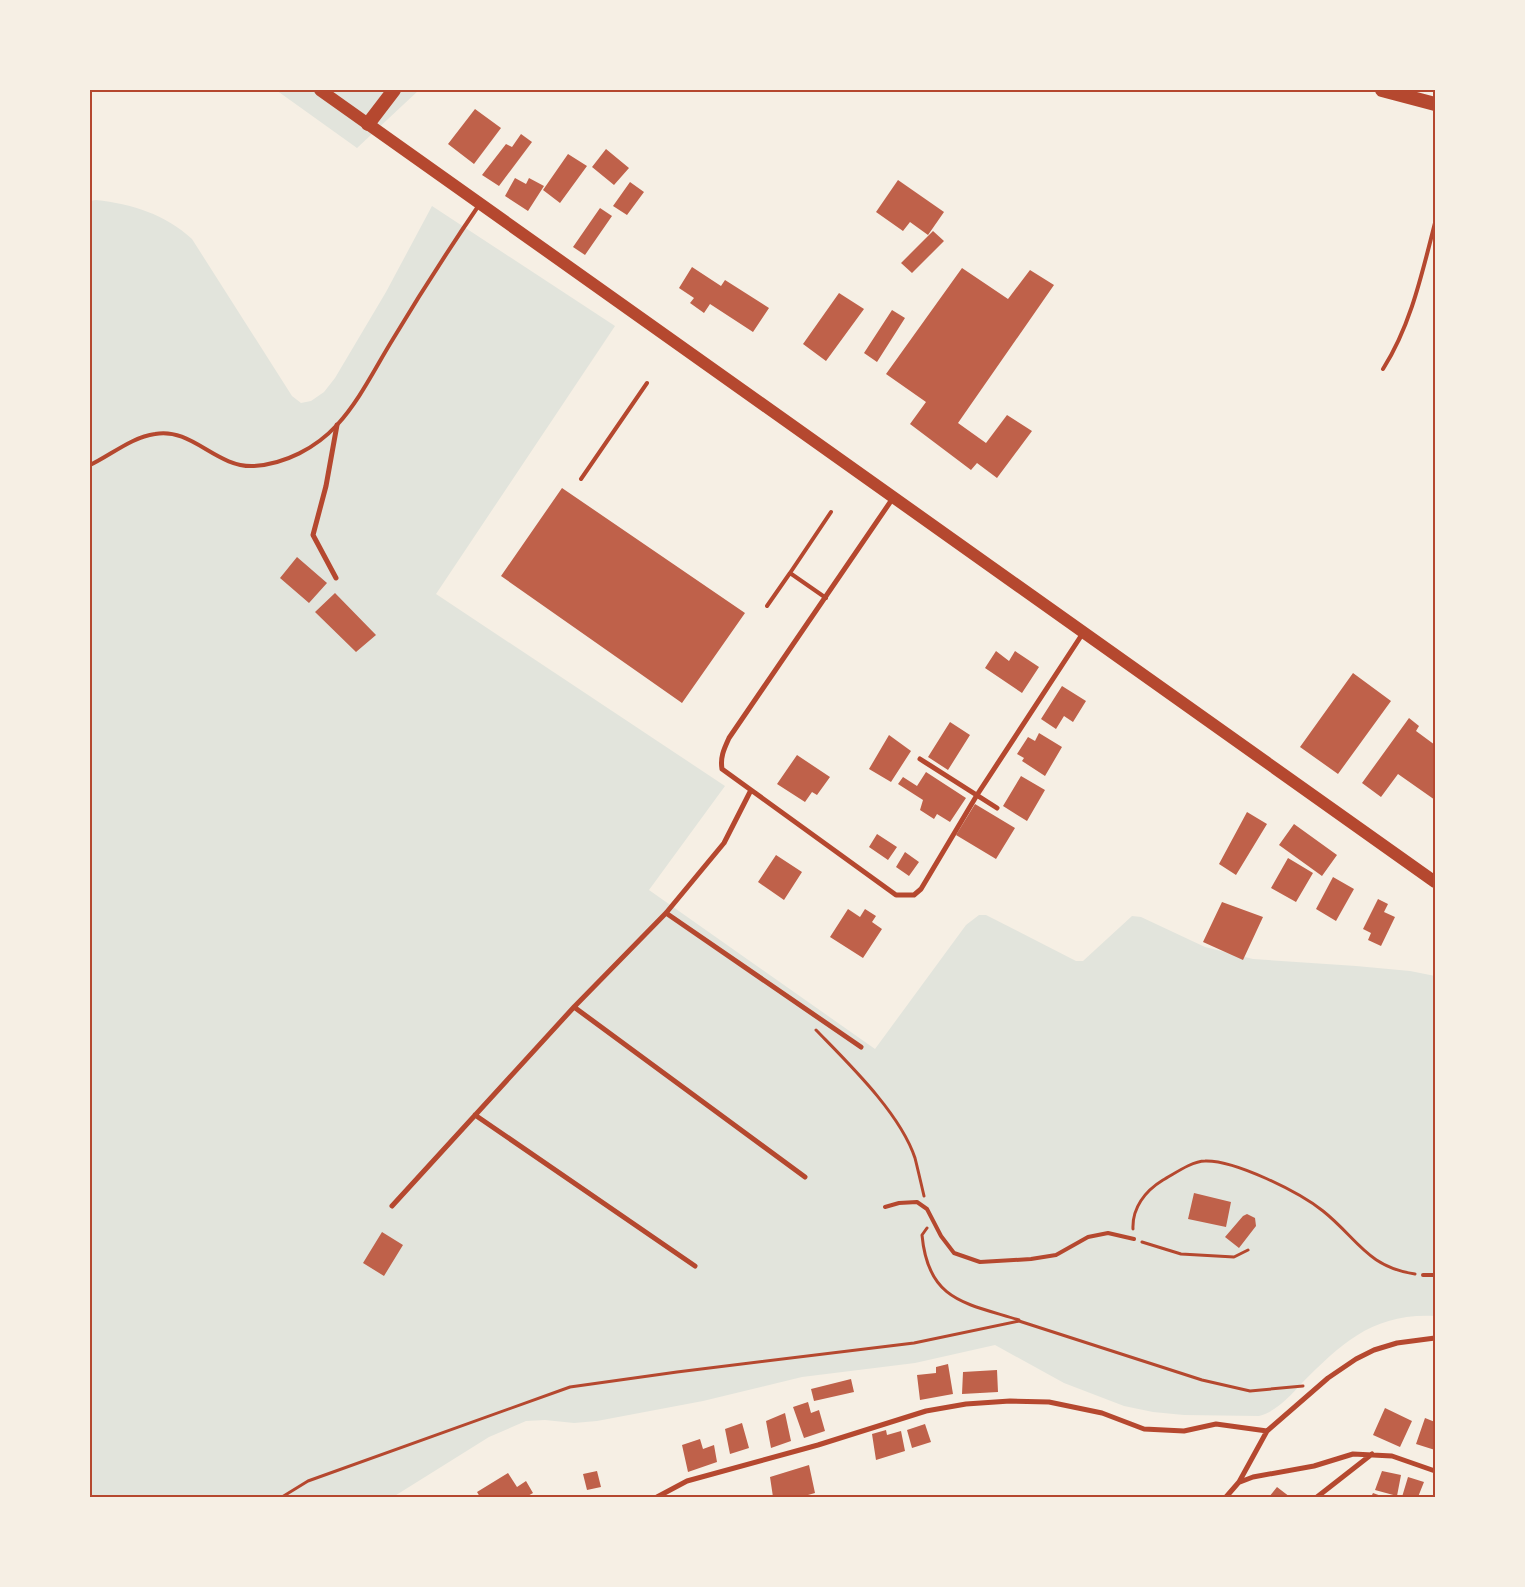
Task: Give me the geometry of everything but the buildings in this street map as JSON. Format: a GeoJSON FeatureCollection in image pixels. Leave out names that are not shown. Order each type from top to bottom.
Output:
{"type":"FeatureCollection","features":[{"type":"Feature","properties":{"kind":"highway"},"geometry":{"type":"LineString","coordinates":[[368,124],[394,90]]}},
{"type":"Feature","properties":{"kind":"highway"},"geometry":{"type":"LineString","coordinates":[[1382,90],[1435,104]]}},
{"type":"Feature","properties":{"kind":"main road"},"geometry":{"type":"LineString","coordinates":[[320,90],[1435,882]]}},
{"type":"Feature","properties":{"kind":"street"},"geometry":{"type":"LineString","coordinates":[[336,578],[313,535],[326,486],[337,425]]}},
{"type":"Feature","properties":{"kind":"street"},"geometry":{"type":"LineString","coordinates":[[893,498],[729,738],[720,760],[722,768],[750,790],[896,894],[914,895],[921,889],[978,795],[1084,632]]}},
{"type":"Feature","properties":{"kind":"street"},"geometry":{"type":"LineString","coordinates":[[920,759],[997,808]]}},
{"type":"Feature","properties":{"kind":"street"},"geometry":{"type":"LineString","coordinates":[[392,1206],[574,1007],[666,913],[724,843],[750,790]]}},
{"type":"Feature","properties":{"kind":"street"},"geometry":{"type":"LineString","coordinates":[[666,913],[861,1047]]}},
{"type":"Feature","properties":{"kind":"street"},"geometry":{"type":"LineString","coordinates":[[574,1007],[805,1177]]}},
{"type":"Feature","properties":{"kind":"street"},"geometry":{"type":"LineString","coordinates":[[475,1115],[695,1266]]}},
{"type":"Feature","properties":{"kind":"street"},"geometry":{"type":"LineString","coordinates":[[1226,1497],[1239,1482],[1267,1431],[1319,1385],[1356,1359],[1374,1350],[1435,1338]]}},
{"type":"Feature","properties":{"kind":"street"},"geometry":{"type":"LineString","coordinates":[[657,1497],[687,1481],[818,1445],[926,1411],[966,1404],[1010,1401],[1049,1402],[1102,1413],[1144,1429],[1184,1431],[1216,1424],[1267,1431]]}},
{"type":"Feature","properties":{"kind":"street"},"geometry":{"type":"LineString","coordinates":[[1239,1482],[1254,1477],[1314,1466],[1354,1454],[1392,1456],[1435,1471]]}},
{"type":"Feature","properties":{"kind":"street"},"geometry":{"type":"LineString","coordinates":[[1317,1497],[1373,1454]]}},
{"type":"Feature","properties":{"kind":"lane"},"geometry":{"type":"LineString","coordinates":[[90,465],[138,439],[154,434],[170,433],[184,436],[232,462],[252,466],[294,456],[315,444],[337,425],[357,398],[428,281],[480,204]]}},
{"type":"Feature","properties":{"kind":"lane"},"geometry":{"type":"LineString","coordinates":[[1383,369],[1394,352],[1414,303],[1435,223]]}},
{"type":"Feature","properties":{"kind":"lane"},"geometry":{"type":"LineString","coordinates":[[581,479],[647,383]]}},
{"type":"Feature","properties":{"kind":"lane"},"geometry":{"type":"LineString","coordinates":[[767,606],[831,512]]}},
{"type":"Feature","properties":{"kind":"lane"},"geometry":{"type":"LineString","coordinates":[[790,573],[826,598]]}},
{"type":"Feature","properties":{"kind":"lane"},"geometry":{"type":"LineString","coordinates":[[885,1207],[900,1203],[917,1202],[927,1209],[941,1236],[954,1253],[980,1262],[1031,1259],[1056,1255],[1088,1237],[1108,1233],[1134,1239]]}},
{"type":"Feature","properties":{"kind":"lane"},"geometry":{"type":"LineString","coordinates":[[1423,1275],[1435,1275]]}},
{"type":"Feature","properties":{"kind":"path"},"geometry":{"type":"LineString","coordinates":[[815,1028],[870,1086],[902,1132],[914,1157],[927,1209]]}},
{"type":"Feature","properties":{"kind":"path"},"geometry":{"type":"LineString","coordinates":[[1248,1250],[1234,1257],[1181,1254],[1134,1239],[1132,1217],[1142,1199],[1156,1185],[1203,1161],[1225,1163],[1265,1178],[1322,1211],[1370,1258],[1396,1271],[1423,1275]]}},
{"type":"Feature","properties":{"kind":"path"},"geometry":{"type":"LineString","coordinates":[[935,1224],[927,1228],[922,1235],[929,1271],[940,1287],[966,1303],[1202,1380],[1250,1390],[1319,1385]]}},
{"type":"Feature","properties":{"kind":"path"},"geometry":{"type":"LineString","coordinates":[[282,1497],[308,1481],[570,1388],[696,1369],[914,1343],[1019,1321]]}},
{"type":"Feature","properties":{"kind":"shaded area"},"geometry":{"type":"Polygon","coordinates":[[[276,90],[419,90],[357,148],[276,90]]]}},
{"type":"Feature","properties":{"kind":"shaded area"},"geometry":{"type":"Polygon","coordinates":[[[96,200],[122,204],[147,212],[171,223],[192,239],[292,396],[301,403],[311,401],[324,392],[335,378],[386,292],[432,206],[615,326],[436,594],[725,786],[649,890],[875,1049],[966,925],[979,915],[986,915],[1076,961],[1083,961],[1132,916],[1141,917],[1205,947],[1253,959],[1410,971],[1435,976],[1435,1316],[1413,1316],[1394,1320],[1376,1325],[1360,1334],[1345,1344],[1316,1369],[1282,1403],[1271,1411],[1259,1416],[1184,1415],[1153,1412],[1124,1406],[1064,1383],[995,1345],[915,1363],[802,1377],[703,1401],[597,1421],[574,1423],[545,1420],[526,1421],[489,1437],[393,1497],[90,1497],[90,201],[96,200]]]}}]}
